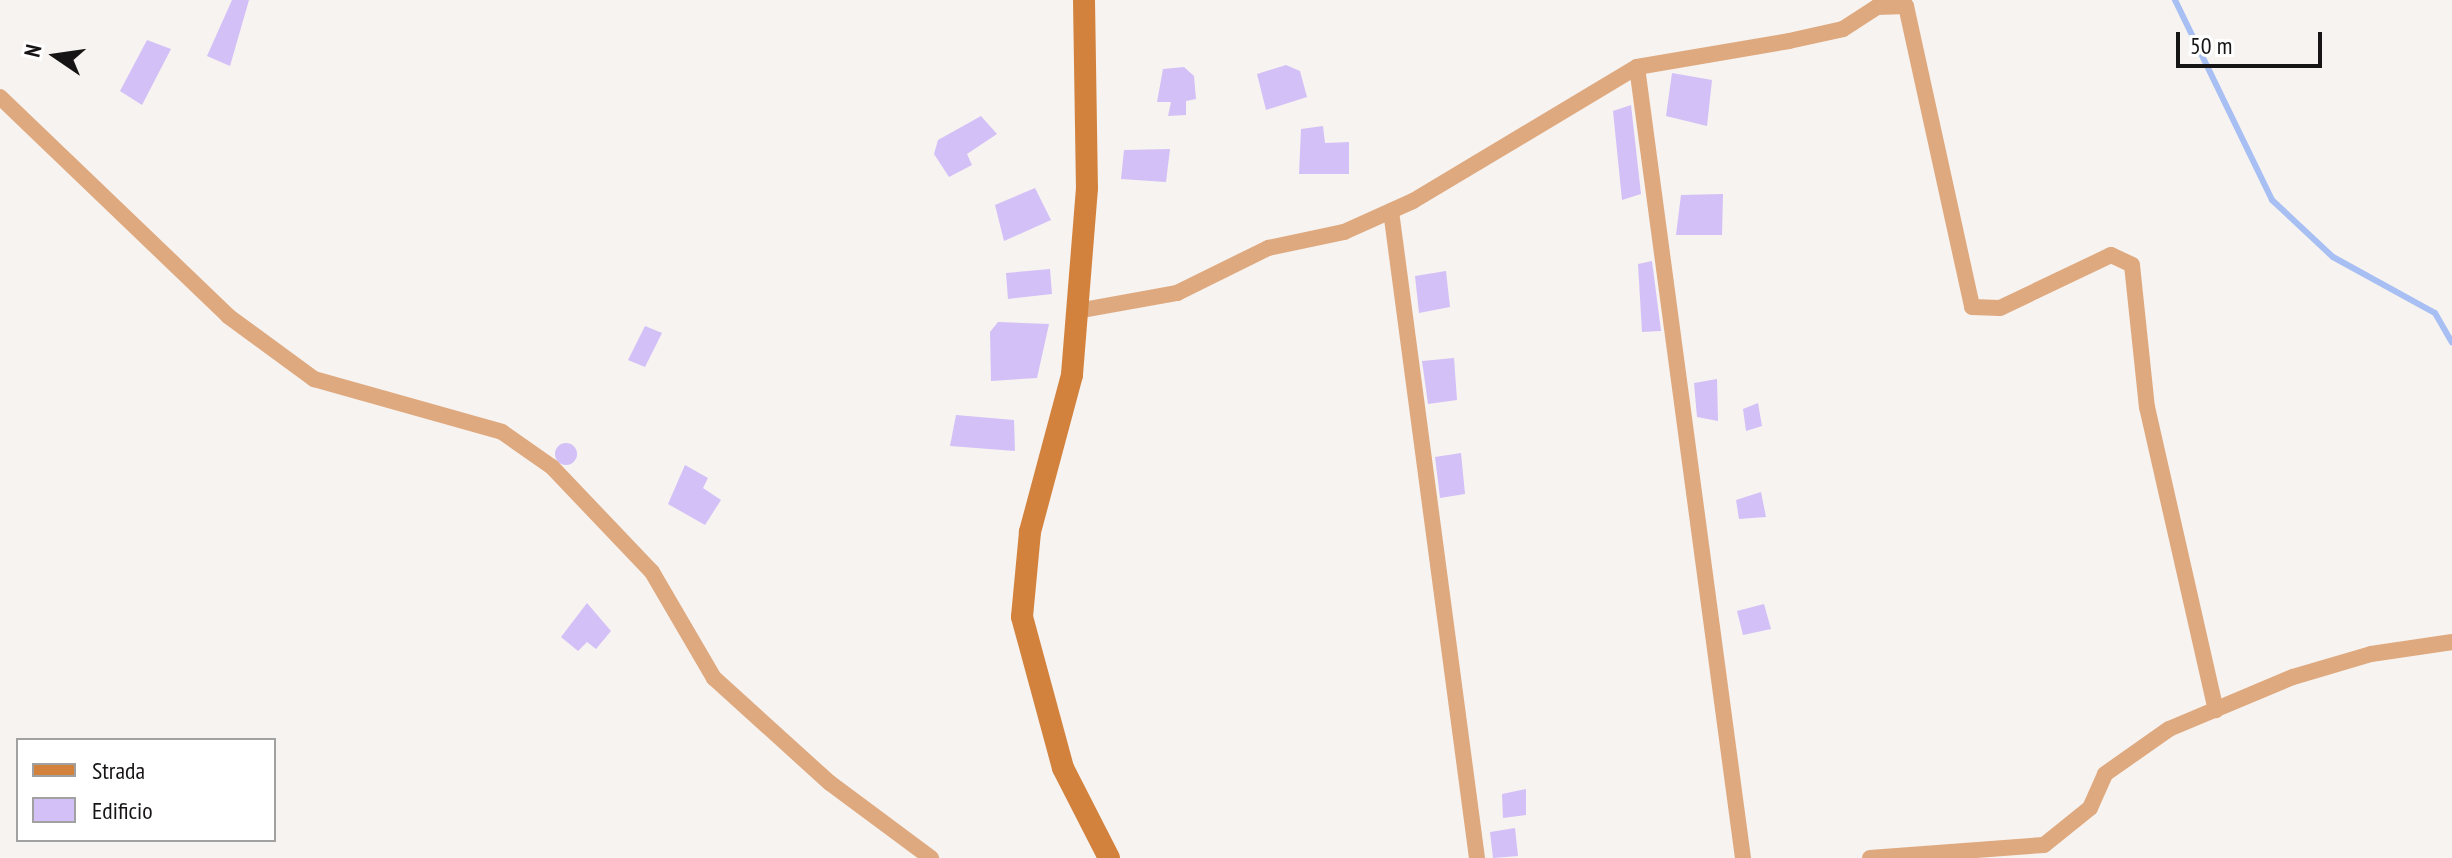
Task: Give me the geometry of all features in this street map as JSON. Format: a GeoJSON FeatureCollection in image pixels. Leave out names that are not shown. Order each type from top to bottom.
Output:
{"type":"FeatureCollection","features":[{"type":"Feature","properties":{"kind":"main road"},"geometry":{"type":"LineString","coordinates":[[1084,0],[1087,188],[1072,375],[1021,575],[1022,617],[1063,768],[1109,858]]}},
{"type":"Feature","properties":{"kind":"street"},"geometry":{"type":"LineString","coordinates":[[1077,311],[1177,293],[1219,267],[1344,232],[1391,211],[1637,67],[1843,29],[1877,7],[1906,6],[1972,307],[2000,308],[2111,255],[2132,265],[2147,407],[2216,710]]}},
{"type":"Feature","properties":{"kind":"street"},"geometry":{"type":"LineString","coordinates":[[1637,67],[1743,858]]}},
{"type":"Feature","properties":{"kind":"street"},"geometry":{"type":"LineString","coordinates":[[0,97],[228,316],[314,379],[502,432],[552,467],[652,572],[714,678],[830,783],[931,858]]}},
{"type":"Feature","properties":{"kind":"street"},"geometry":{"type":"LineString","coordinates":[[1391,211],[1477,858]]}},
{"type":"Feature","properties":{"kind":"street"},"geometry":{"type":"LineString","coordinates":[[1870,858],[2044,845],[2090,808],[2105,774],[2133,749],[2216,710],[2371,654],[2452,642]]}},
{"type":"Feature","properties":{"kind":"building"},"geometry":{"type":"Polygon","coordinates":[[[232,0],[249,0],[230,66],[207,56],[232,0]]]}},
{"type":"Feature","properties":{"kind":"building"},"geometry":{"type":"Polygon","coordinates":[[[147,40],[171,49],[142,105],[120,91],[147,40]]]}},
{"type":"Feature","properties":{"kind":"building"},"geometry":{"type":"Polygon","coordinates":[[[1286,65],[1300,71],[1307,97],[1266,110],[1257,74],[1286,65]]]}},
{"type":"Feature","properties":{"kind":"building"},"geometry":{"type":"Polygon","coordinates":[[[1184,67],[1194,76],[1196,99],[1186,101],[1186,115],[1168,116],[1171,102],[1157,102],[1163,69],[1184,67]]]}},
{"type":"Feature","properties":{"kind":"building"},"geometry":{"type":"Polygon","coordinates":[[[1672,73],[1712,80],[1707,126],[1666,116],[1672,73]]]}},
{"type":"Feature","properties":{"kind":"building"},"geometry":{"type":"Polygon","coordinates":[[[1631,105],[1641,194],[1622,200],[1613,111],[1631,105]]]}},
{"type":"Feature","properties":{"kind":"building"},"geometry":{"type":"Polygon","coordinates":[[[981,116],[997,134],[967,154],[972,165],[949,177],[934,154],[938,140],[981,116]]]}},
{"type":"Feature","properties":{"kind":"building"},"geometry":{"type":"Polygon","coordinates":[[[1323,126],[1325,143],[1349,142],[1349,174],[1299,174],[1301,129],[1323,126]]]}},
{"type":"Feature","properties":{"kind":"building"},"geometry":{"type":"Polygon","coordinates":[[[1170,149],[1166,182],[1121,179],[1124,150],[1170,149]]]}},
{"type":"Feature","properties":{"kind":"building"},"geometry":{"type":"Polygon","coordinates":[[[1035,188],[1051,220],[1004,241],[995,205],[1035,188]]]}},
{"type":"Feature","properties":{"kind":"building"},"geometry":{"type":"Polygon","coordinates":[[[1723,194],[1722,235],[1676,235],[1681,195],[1723,194]]]}},
{"type":"Feature","properties":{"kind":"building"},"geometry":{"type":"Polygon","coordinates":[[[1652,261],[1661,331],[1642,332],[1638,264],[1652,261]]]}},
{"type":"Feature","properties":{"kind":"building"},"geometry":{"type":"Polygon","coordinates":[[[1050,269],[1052,294],[1008,299],[1006,273],[1050,269]]]}},
{"type":"Feature","properties":{"kind":"building"},"geometry":{"type":"Polygon","coordinates":[[[1446,271],[1450,307],[1419,313],[1415,276],[1446,271]]]}},
{"type":"Feature","properties":{"kind":"building"},"geometry":{"type":"Polygon","coordinates":[[[998,322],[1049,324],[1037,378],[991,381],[990,332],[998,322]]]}},
{"type":"Feature","properties":{"kind":"building"},"geometry":{"type":"Polygon","coordinates":[[[645,326],[662,333],[645,367],[628,360],[645,326]]]}},
{"type":"Feature","properties":{"kind":"building"},"geometry":{"type":"Polygon","coordinates":[[[1454,358],[1457,400],[1428,404],[1422,361],[1454,358]]]}},
{"type":"Feature","properties":{"kind":"building"},"geometry":{"type":"Polygon","coordinates":[[[1717,379],[1718,421],[1697,417],[1694,383],[1717,379]]]}},
{"type":"Feature","properties":{"kind":"building"},"geometry":{"type":"Polygon","coordinates":[[[1758,403],[1762,426],[1746,431],[1743,409],[1758,403]]]}},
{"type":"Feature","properties":{"kind":"building"},"geometry":{"type":"Polygon","coordinates":[[[956,415],[1014,420],[1015,451],[950,446],[956,415]]]}},
{"type":"Feature","properties":{"kind":"building"},"geometry":{"type":"Polygon","coordinates":[[[566,443],[574,446],[577,454],[574,462],[566,465],[558,462],[555,454],[558,446],[566,443]]]}},
{"type":"Feature","properties":{"kind":"building"},"geometry":{"type":"Polygon","coordinates":[[[1461,453],[1465,494],[1440,498],[1435,457],[1461,453]]]}},
{"type":"Feature","properties":{"kind":"building"},"geometry":{"type":"Polygon","coordinates":[[[685,465],[708,478],[703,488],[721,500],[705,525],[668,504],[685,465]]]}},
{"type":"Feature","properties":{"kind":"building"},"geometry":{"type":"Polygon","coordinates":[[[1761,492],[1766,517],[1739,519],[1736,500],[1761,492]]]}},
{"type":"Feature","properties":{"kind":"building"},"geometry":{"type":"Polygon","coordinates":[[[587,603],[611,631],[596,649],[587,642],[578,651],[561,637],[587,603]]]}},
{"type":"Feature","properties":{"kind":"building"},"geometry":{"type":"Polygon","coordinates":[[[1764,604],[1771,629],[1743,635],[1737,611],[1764,604]]]}},
{"type":"Feature","properties":{"kind":"building"},"geometry":{"type":"Polygon","coordinates":[[[1526,789],[1526,815],[1503,818],[1502,794],[1526,789]]]}},
{"type":"Feature","properties":{"kind":"building"},"geometry":{"type":"Polygon","coordinates":[[[1515,828],[1518,856],[1493,858],[1490,832],[1515,828]]]}},
{"type":"Feature","properties":{"kind":"waterway"},"geometry":{"type":"LineString","coordinates":[[2175,0],[2272,200],[2333,257],[2435,313],[2452,343]]}}]}
